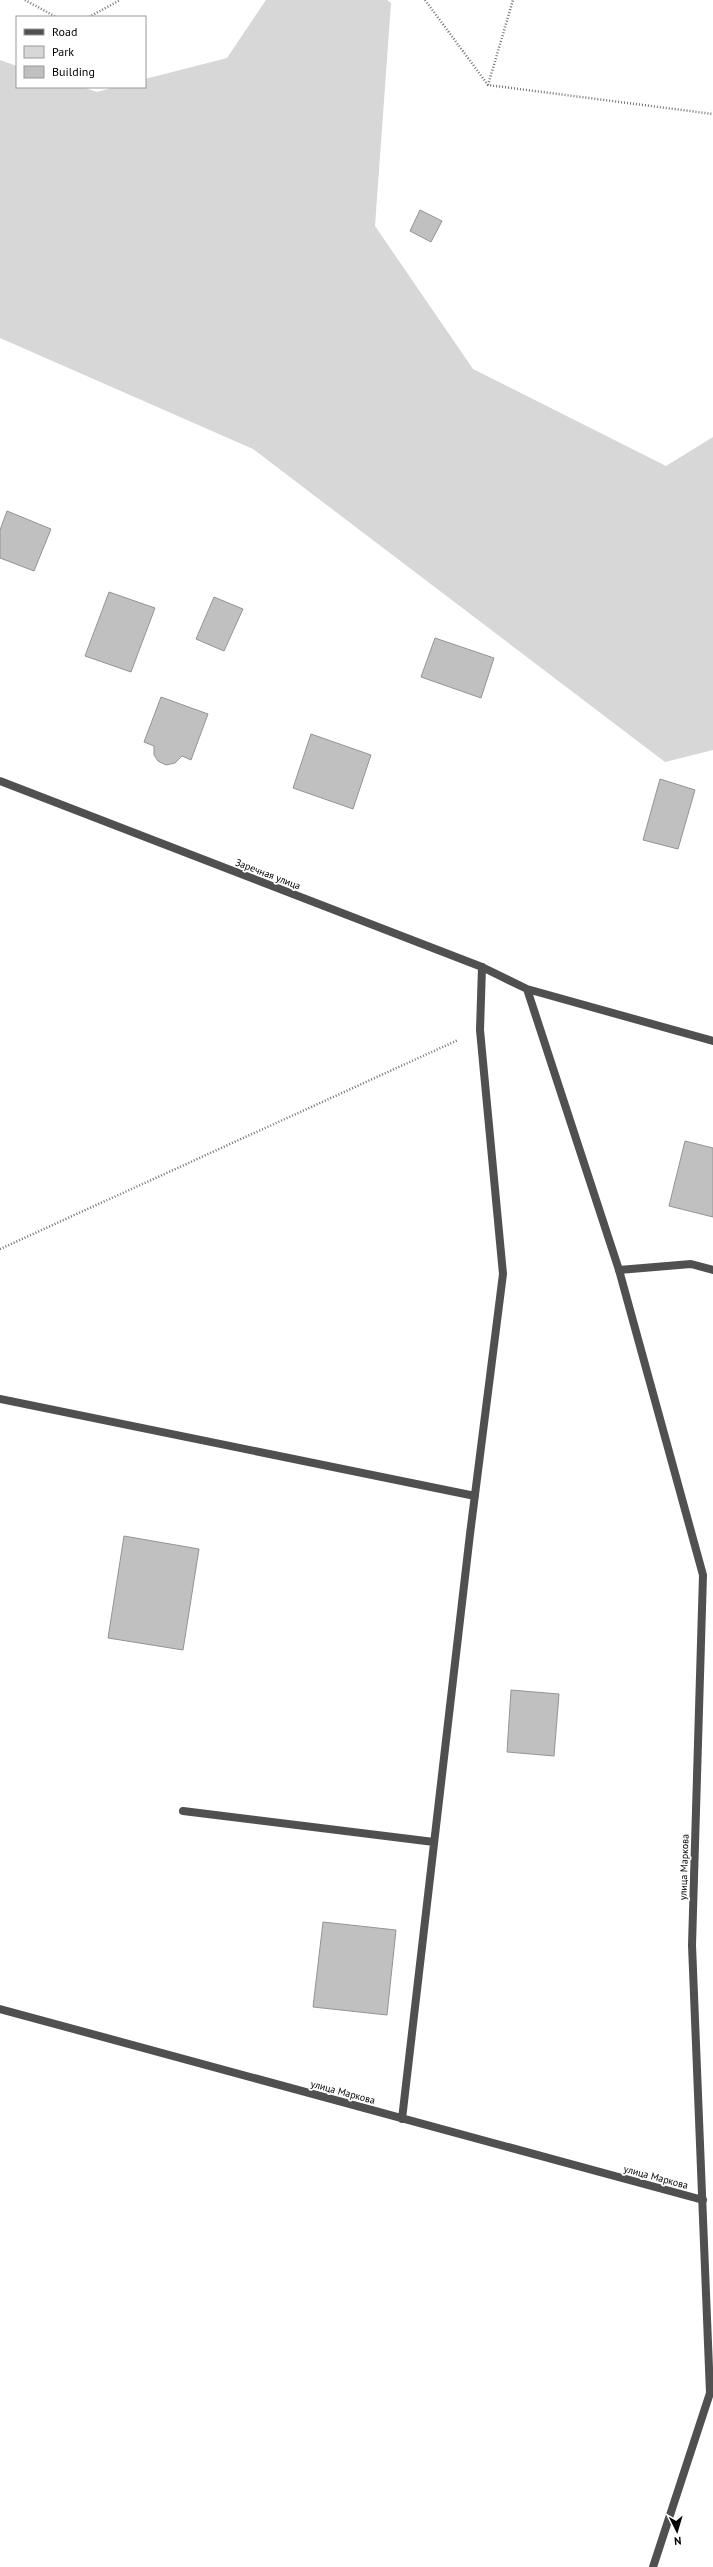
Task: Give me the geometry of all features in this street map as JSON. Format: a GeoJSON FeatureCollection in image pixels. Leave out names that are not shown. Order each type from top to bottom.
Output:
{"type":"FeatureCollection","features":[{"type":"Feature","properties":{"kind":"street","name":"Заречная улица"},"geometry":{"type":"LineString","coordinates":[[0,781],[482,967],[527,989],[713,1041]]}},
{"type":"Feature","properties":{"kind":"street"},"geometry":{"type":"LineString","coordinates":[[402,2119],[475,1496],[503,1274],[480,1030],[482,967]]}},
{"type":"Feature","properties":{"kind":"street","name":"улица Маркова"},"geometry":{"type":"LineString","coordinates":[[0,2009],[703,2200],[692,1945],[703,1575],[619,1270],[527,989]]}},
{"type":"Feature","properties":{"kind":"street"},"geometry":{"type":"LineString","coordinates":[[619,1270],[692,1264],[713,1270]]}},
{"type":"Feature","properties":{"kind":"street"},"geometry":{"type":"LineString","coordinates":[[0,1399],[475,1496]]}},
{"type":"Feature","properties":{"kind":"street"},"geometry":{"type":"LineString","coordinates":[[183,1811],[434,1842]]}},
{"type":"Feature","properties":{"kind":"street"},"geometry":{"type":"LineString","coordinates":[[653,2567],[711,2394],[703,2200]]}},
{"type":"Feature","properties":{"kind":"path"},"geometry":{"type":"LineString","coordinates":[[25,0],[54,16]]}},
{"type":"Feature","properties":{"kind":"path"},"geometry":{"type":"LineString","coordinates":[[91,16],[120,0]]}},
{"type":"Feature","properties":{"kind":"path"},"geometry":{"type":"LineString","coordinates":[[425,0],[488,85],[713,114]]}},
{"type":"Feature","properties":{"kind":"path"},"geometry":{"type":"LineString","coordinates":[[488,85],[513,0]]}},
{"type":"Feature","properties":{"kind":"path"},"geometry":{"type":"LineString","coordinates":[[0,1249],[480,1030]]}},
{"type":"Feature","properties":{"kind":"green space"},"geometry":{"type":"Polygon","coordinates":[[[266,0],[387,0],[391,3],[375,226],[473,369],[666,466],[713,437],[713,750],[665,762],[253,449],[0,338],[0,60],[16,66],[16,88],[86,88],[97,92],[111,88],[146,88],[146,79],[227,58],[266,0]]]}},
{"type":"Feature","properties":{"kind":"building"},"geometry":{"type":"Polygon","coordinates":[[[420,210],[442,221],[431,242],[410,231],[420,210]]]}},
{"type":"Feature","properties":{"kind":"building"},"geometry":{"type":"Polygon","coordinates":[[[7,511],[51,529],[34,571],[0,558],[0,530],[7,511]]]}},
{"type":"Feature","properties":{"kind":"building"},"geometry":{"type":"Polygon","coordinates":[[[109,592],[155,608],[131,672],[85,656],[109,592]]]}},
{"type":"Feature","properties":{"kind":"building"},"geometry":{"type":"Polygon","coordinates":[[[214,597],[243,609],[224,651],[196,639],[214,597]]]}},
{"type":"Feature","properties":{"kind":"building"},"geometry":{"type":"Polygon","coordinates":[[[435,638],[494,658],[481,698],[421,677],[435,638]]]}},
{"type":"Feature","properties":{"kind":"building"},"geometry":{"type":"Polygon","coordinates":[[[161,697],[208,714],[191,760],[182,756],[175,763],[166,765],[158,761],[154,755],[154,746],[144,742],[161,697]]]}},
{"type":"Feature","properties":{"kind":"building"},"geometry":{"type":"Polygon","coordinates":[[[311,734],[371,755],[353,809],[293,788],[311,734]]]}},
{"type":"Feature","properties":{"kind":"building"},"geometry":{"type":"Polygon","coordinates":[[[660,779],[695,790],[678,849],[643,840],[660,779]]]}},
{"type":"Feature","properties":{"kind":"building"},"geometry":{"type":"Polygon","coordinates":[[[685,1141],[713,1148],[713,1217],[669,1206],[685,1141]]]}},
{"type":"Feature","properties":{"kind":"building"},"geometry":{"type":"Polygon","coordinates":[[[124,1536],[199,1549],[183,1650],[108,1638],[124,1536]]]}},
{"type":"Feature","properties":{"kind":"building"},"geometry":{"type":"Polygon","coordinates":[[[511,1690],[559,1694],[554,1756],[507,1752],[511,1690]]]}},
{"type":"Feature","properties":{"kind":"building"},"geometry":{"type":"Polygon","coordinates":[[[323,1922],[396,1930],[387,2015],[313,2007],[323,1922]]]}}]}
